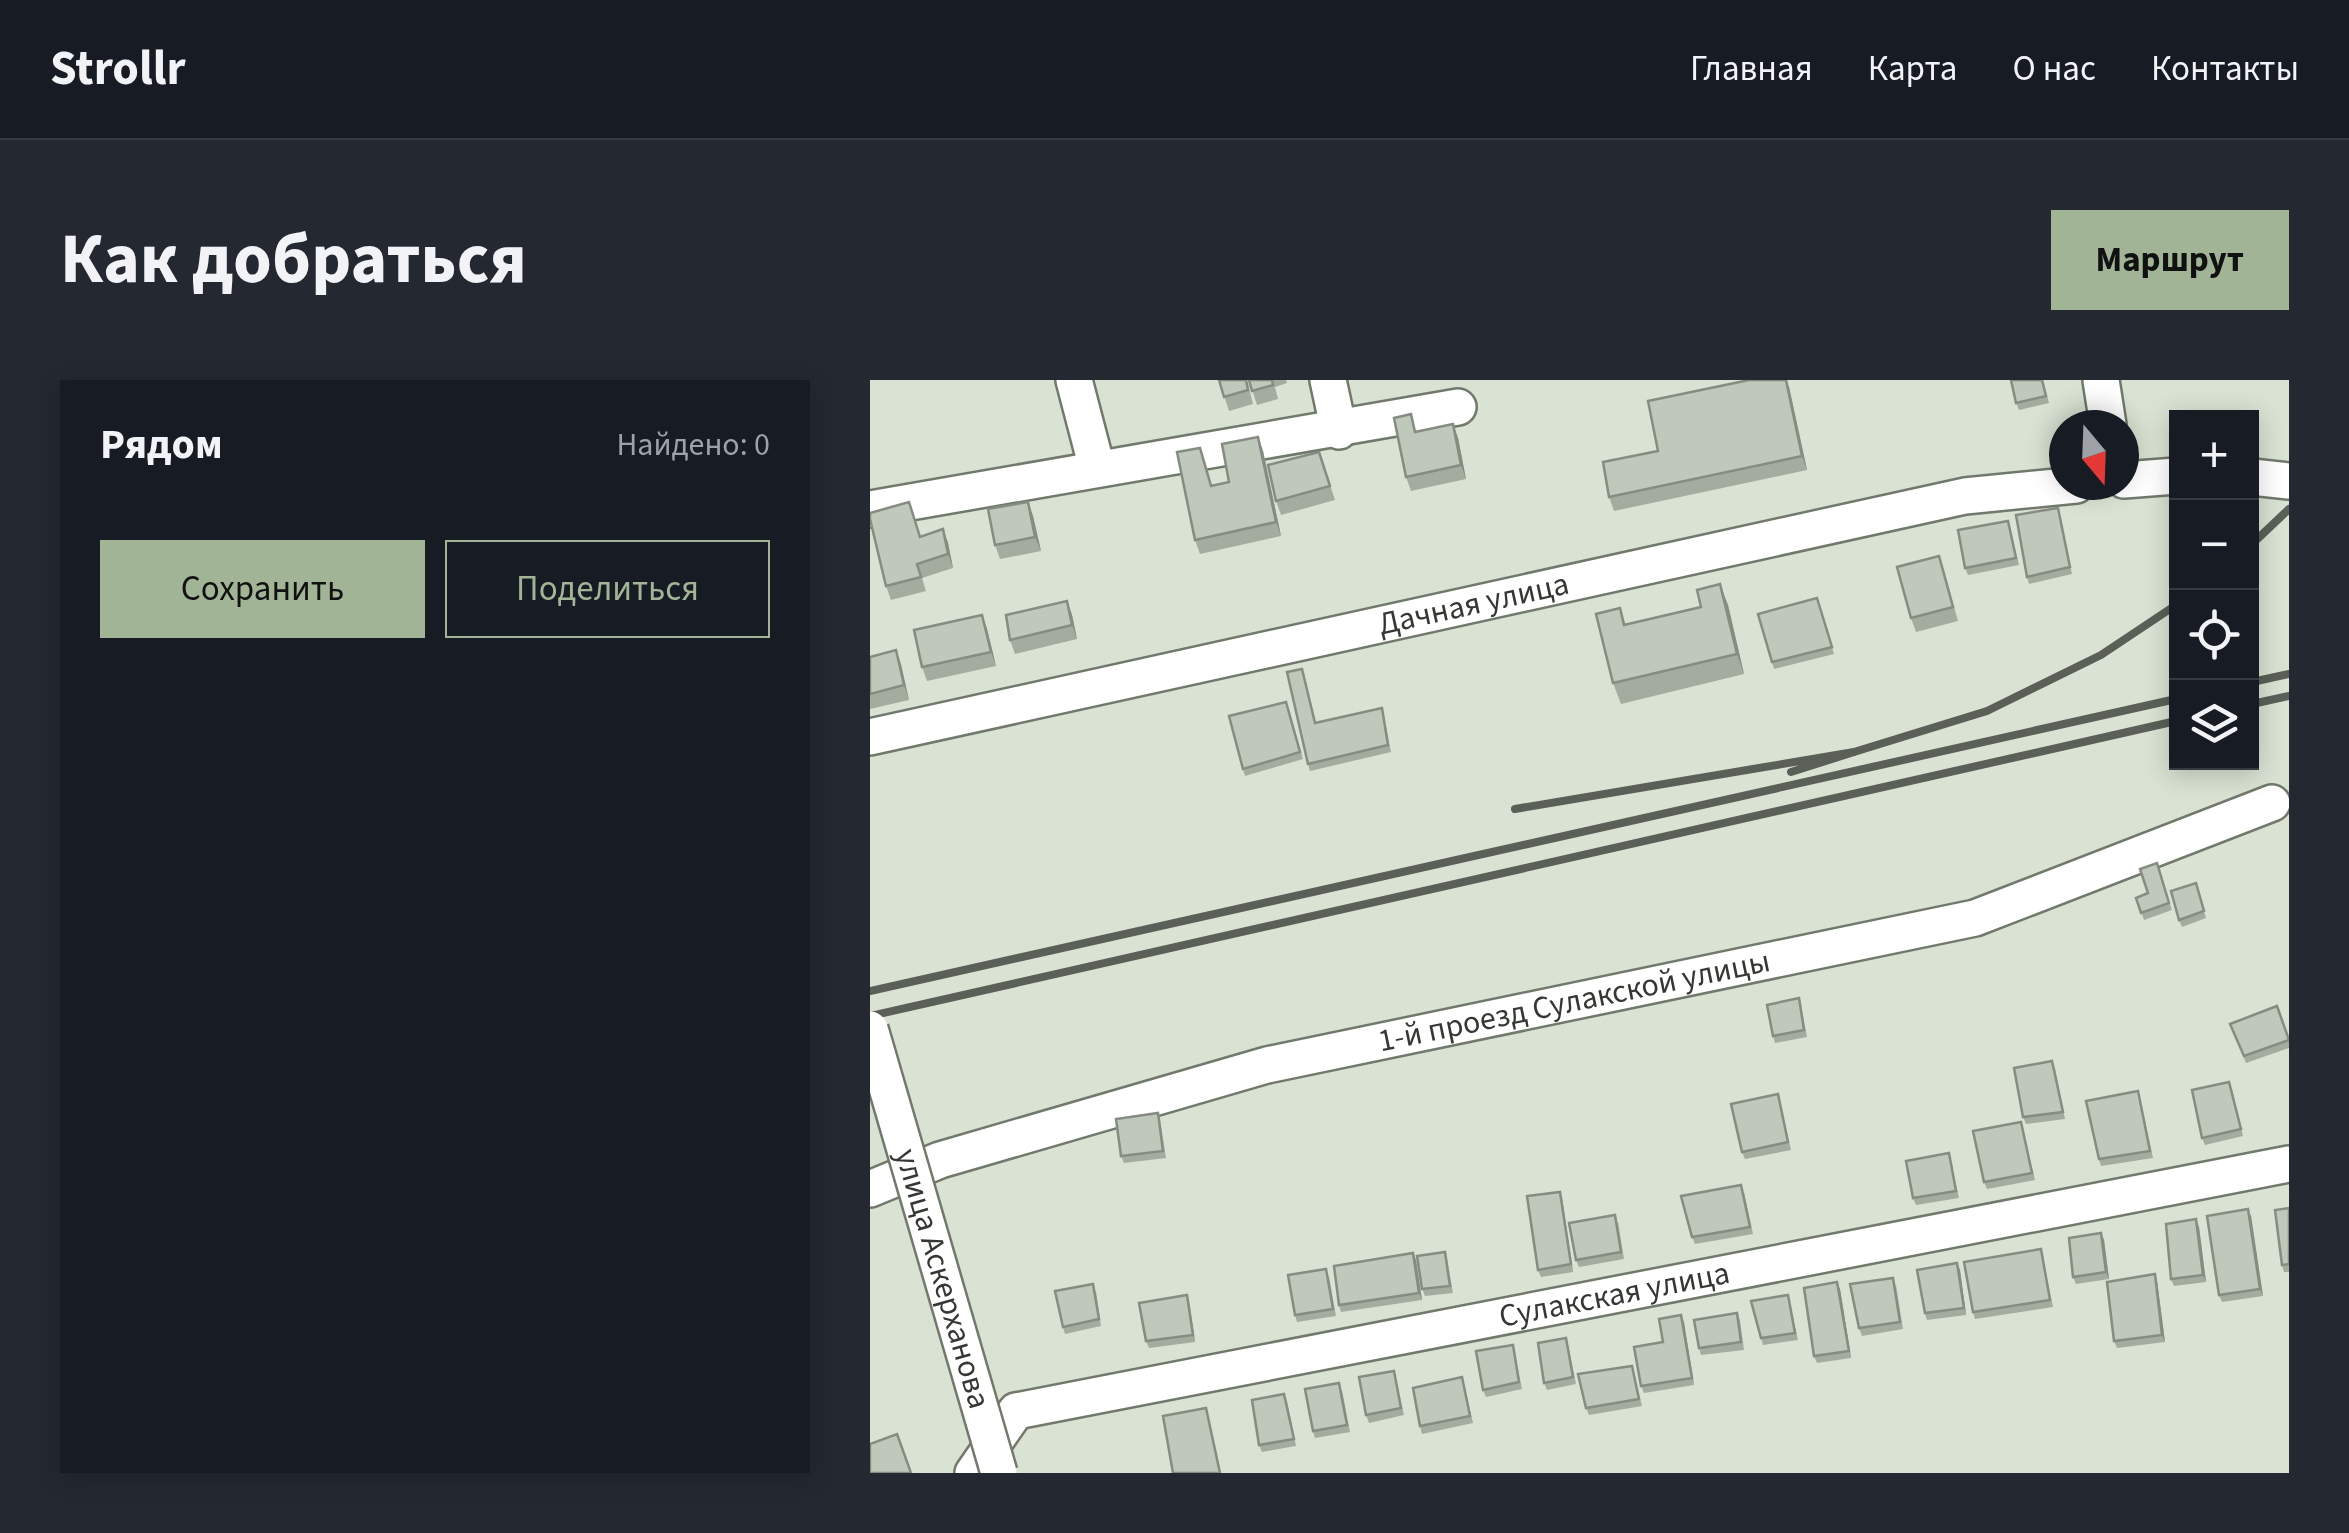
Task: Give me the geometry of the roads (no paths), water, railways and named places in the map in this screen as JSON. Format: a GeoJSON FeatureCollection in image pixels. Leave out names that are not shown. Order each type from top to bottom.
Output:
{"type":"FeatureCollection","features":[{"type":"Feature","properties":{"kind":"street"},"geometry":{"type":"LineString","coordinates":[[1074,380],[1097,468]]}},
{"type":"Feature","properties":{"kind":"street"},"geometry":{"type":"LineString","coordinates":[[1328,380],[1339,431]]}},
{"type":"Feature","properties":{"kind":"street"},"geometry":{"type":"LineString","coordinates":[[2101,380],[2106,410]]}},
{"type":"Feature","properties":{"kind":"street"},"geometry":{"type":"LineString","coordinates":[[870,509],[1097,468],[1339,431],[1458,407]]}},
{"type":"Feature","properties":{"kind":"street"},"geometry":{"type":"LineString","coordinates":[[2139,479],[2169,477]]}},
{"type":"Feature","properties":{"kind":"street"},"geometry":{"type":"LineString","coordinates":[[2259,478],[2289,482]]}},
{"type":"Feature","properties":{"kind":"street","name":"Дачная улица"},"geometry":{"type":"LineString","coordinates":[[870,737],[1965,496],[2049,488]]}},
{"type":"Feature","properties":{"kind":"street","name":"1-й проезд Сулакской улицы"},"geometry":{"type":"LineString","coordinates":[[870,1189],[940,1160],[1267,1065],[1975,918],[2272,803]]}},
{"type":"Feature","properties":{"kind":"street","name":"улица Аскерханова"},"geometry":{"type":"LineString","coordinates":[[870,1029],[999,1473]]}},
{"type":"Feature","properties":{"kind":"street","name":"Сулакская улица"},"geometry":{"type":"LineString","coordinates":[[973,1473],[1016,1411],[2289,1164]]}},
{"type":"Feature","properties":{"kind":"railway"},"geometry":{"type":"LineString","coordinates":[[2259,537],[2289,509]]}},
{"type":"Feature","properties":{"kind":"railway"},"geometry":{"type":"LineString","coordinates":[[1854,752],[1987,711],[2101,655],[2169,610]]}},
{"type":"Feature","properties":{"kind":"railway"},"geometry":{"type":"LineString","coordinates":[[2259,680],[2289,674]]}},
{"type":"Feature","properties":{"kind":"railway"},"geometry":{"type":"LineString","coordinates":[[2259,702],[2289,696]]}},
{"type":"Feature","properties":{"kind":"railway"},"geometry":{"type":"LineString","coordinates":[[870,991],[2169,701]]}},
{"type":"Feature","properties":{"kind":"railway"},"geometry":{"type":"LineString","coordinates":[[870,1016],[2169,723]]}},
{"type":"Feature","properties":{"kind":"railway"},"geometry":{"type":"LineString","coordinates":[[1515,809],[1854,752],[1791,772]]}}]}
